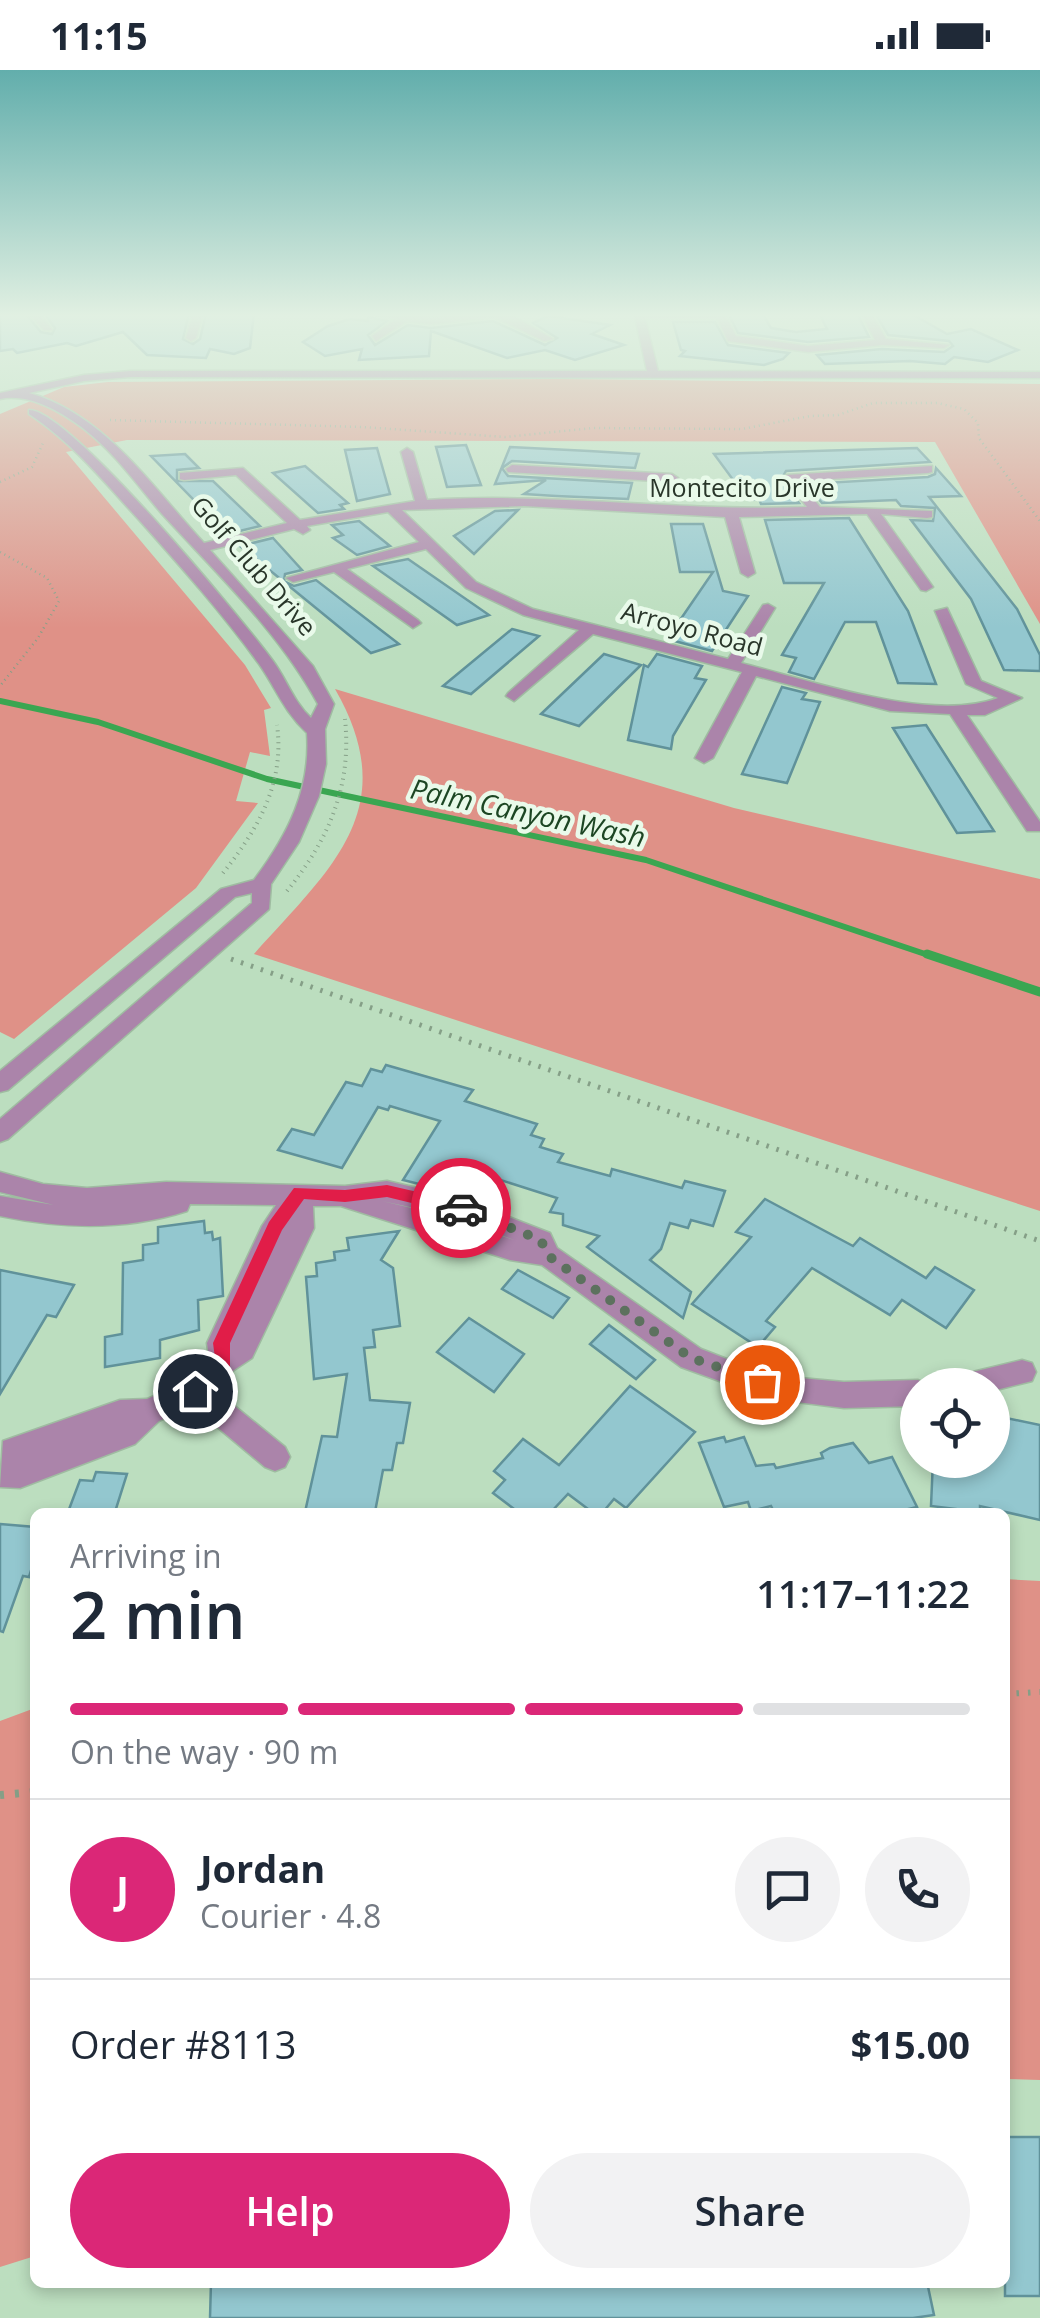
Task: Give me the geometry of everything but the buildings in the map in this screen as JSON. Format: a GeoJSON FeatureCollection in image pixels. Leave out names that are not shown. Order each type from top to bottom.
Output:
{"type":"FeatureCollection","features":[{"type":"Feature","properties":{"kind":"street","name":"Golf Club Drive"},"geometry":{"type":"LineString","coordinates":[[0,1133],[262,904],[261,884],[302,820],[317,762],[312,728],[290,706],[268,665],[177,554],[62,431],[40,418]]}},
{"type":"Feature","properties":{"kind":"street","name":"Golf Club Drive"},"geometry":{"type":"LineString","coordinates":[[72,418],[85,425],[202,548],[307,669],[326,704],[312,728]]}},
{"type":"Feature","properties":{"kind":"street"},"geometry":{"type":"LineString","coordinates":[[407,452],[422,504]]}},
{"type":"Feature","properties":{"kind":"street"},"geometry":{"type":"LineString","coordinates":[[671,462],[674,512]]}},
{"type":"Feature","properties":{"kind":"street"},"geometry":{"type":"LineString","coordinates":[[512,469],[672,478]]}},
{"type":"Feature","properties":{"kind":"street"},"geometry":{"type":"LineString","coordinates":[[818,512],[790,478],[928,469]]}},
{"type":"Feature","properties":{"kind":"street"},"geometry":{"type":"LineString","coordinates":[[184,476],[239,471],[300,527]]}},
{"type":"Feature","properties":{"kind":"street","name":"Montecito Drive"},"geometry":{"type":"LineString","coordinates":[[177,554],[346,521],[391,507],[422,504],[495,502],[674,512],[870,510],[927,514]]}},
{"type":"Feature","properties":{"kind":"street","name":"Arroyo Road"},"geometry":{"type":"LineString","coordinates":[[391,507],[471,585],[528,612],[890,706],[979,711],[1014,698],[974,684],[942,610]]}},
{"type":"Feature","properties":{"kind":"street"},"geometry":{"type":"LineString","coordinates":[[870,510],[926,587]]}},
{"type":"Feature","properties":{"kind":"street"},"geometry":{"type":"LineString","coordinates":[[732,513],[748,573]]}},
{"type":"Feature","properties":{"kind":"street"},"geometry":{"type":"LineString","coordinates":[[293,578],[427,544]]}},
{"type":"Feature","properties":{"kind":"street"},"geometry":{"type":"LineString","coordinates":[[336,567],[412,623]]}},
{"type":"Feature","properties":{"kind":"street"},"geometry":{"type":"LineString","coordinates":[[732,665],[768,608]]}},
{"type":"Feature","properties":{"kind":"street"},"geometry":{"type":"LineString","coordinates":[[514,696],[590,628]]}},
{"type":"Feature","properties":{"kind":"street"},"geometry":{"type":"LineString","coordinates":[[704,758],[751,670]]}},
{"type":"Feature","properties":{"kind":"street"},"geometry":{"type":"LineString","coordinates":[[956,711],[1034,827]]}},
{"type":"Feature","properties":{"kind":"street"},"geometry":{"type":"LineString","coordinates":[[0,1084],[228,893],[261,884]]}},
{"type":"Feature","properties":{"kind":"street"},"geometry":{"type":"LineString","coordinates":[[0,1182],[55,1196],[115,1197],[176,1190],[195,1194],[300,1192],[345,1196],[374,1211],[446,1227],[526,1256],[547,1255],[691,1358],[736,1375],[789,1389],[844,1395],[900,1393]]}},
{"type":"Feature","properties":{"kind":"street"},"geometry":{"type":"LineString","coordinates":[[0,1473],[20,1474],[125,1435],[149,1412],[195,1391],[224,1361],[242,1350],[302,1228],[300,1192]]}},
{"type":"Feature","properties":{"kind":"street"},"geometry":{"type":"LineString","coordinates":[[0,1206],[44,1216],[137,1213],[175,1205],[195,1194]]}},
{"type":"Feature","properties":{"kind":"street"},"geometry":{"type":"LineString","coordinates":[[1010,1375],[1022,1372]]}},
{"type":"Feature","properties":{"kind":"street"},"geometry":{"type":"LineString","coordinates":[[195,1391],[275,1457]]}},
{"type":"Feature","properties":{"kind":"street"},"geometry":{"type":"LineString","coordinates":[[0,1462],[13,1450],[120,1413],[149,1412]]}},
{"type":"Feature","properties":{"kind":"path"},"geometry":{"type":"LineString","coordinates":[[97,422],[363,426],[505,437],[592,428],[742,429],[800,418]]}},
{"type":"Feature","properties":{"kind":"path"},"geometry":{"type":"LineString","coordinates":[[973,418],[978,423],[980,438],[1040,521]]}},
{"type":"Feature","properties":{"kind":"path"},"geometry":{"type":"LineString","coordinates":[[0,482],[32,468],[46,436]]}},
{"type":"Feature","properties":{"kind":"path"},"geometry":{"type":"LineString","coordinates":[[0,552],[47,578],[59,600],[38,638],[0,686]]}},
{"type":"Feature","properties":{"kind":"path"},"geometry":{"type":"LineString","coordinates":[[267,804],[279,762]]}},
{"type":"Feature","properties":{"kind":"path"},"geometry":{"type":"LineString","coordinates":[[338,808],[346,772]]}},
{"type":"Feature","properties":{"kind":"path"},"geometry":{"type":"LineString","coordinates":[[233,960],[1040,1241]]}},
{"type":"Feature","properties":{"kind":"path"},"geometry":{"type":"LineString","coordinates":[[1010,1694],[1040,1692]]}},
{"type":"Feature","properties":{"kind":"path"},"geometry":{"type":"LineString","coordinates":[[0,1795],[30,1792]]}},
{"type":"Feature","properties":{"kind":"shaded area"},"geometry":{"type":"Polygon","coordinates":[[[0,418],[1040,418],[1040,624],[935,442],[127,440],[66,452],[245,665],[271,708],[264,710],[270,756],[250,752],[236,801],[258,803],[196,888],[14,1039],[0,1032],[0,418]]]}},
{"type":"Feature","properties":{"kind":"shaded area"},"geometry":{"type":"Polygon","coordinates":[[[335,689],[734,808],[1040,879],[1040,1211],[254,954],[332,864],[360,803],[362,769],[354,731],[335,689]]]}},
{"type":"Feature","properties":{"kind":"shaded area"},"geometry":{"type":"Polygon","coordinates":[[[1010,1579],[1040,1581],[1040,2080],[1010,2079],[1010,1579]]]}},
{"type":"Feature","properties":{"kind":"shaded area"},"geometry":{"type":"Polygon","coordinates":[[[30,1710],[30,2258],[0,2267],[0,1721],[30,1710]]]}},
{"type":"Feature","properties":{"kind":"waterway","name":"Palm Canyon Wash"},"geometry":{"type":"LineString","coordinates":[[0,701],[98,722],[267,779],[646,860],[934,957]]}},
{"type":"Feature","properties":{"kind":"waterway","name":"Palm Canyon Wash"},"geometry":{"type":"LineString","coordinates":[[927,954],[1040,992]]}},
{"type":"Feature","properties":{"kind":"way so far"},"geometry":{"type":"LineString","coordinates":[[461,1208],[541,1240],[547,1255],[691,1358],[762,1382]]}},
{"type":"Feature","properties":{"kind":"route"},"geometry":{"type":"LineString","coordinates":[[195,1391],[224,1361],[222,1343],[275,1226],[300,1192],[345,1196],[387,1191],[461,1208]]}}]}
